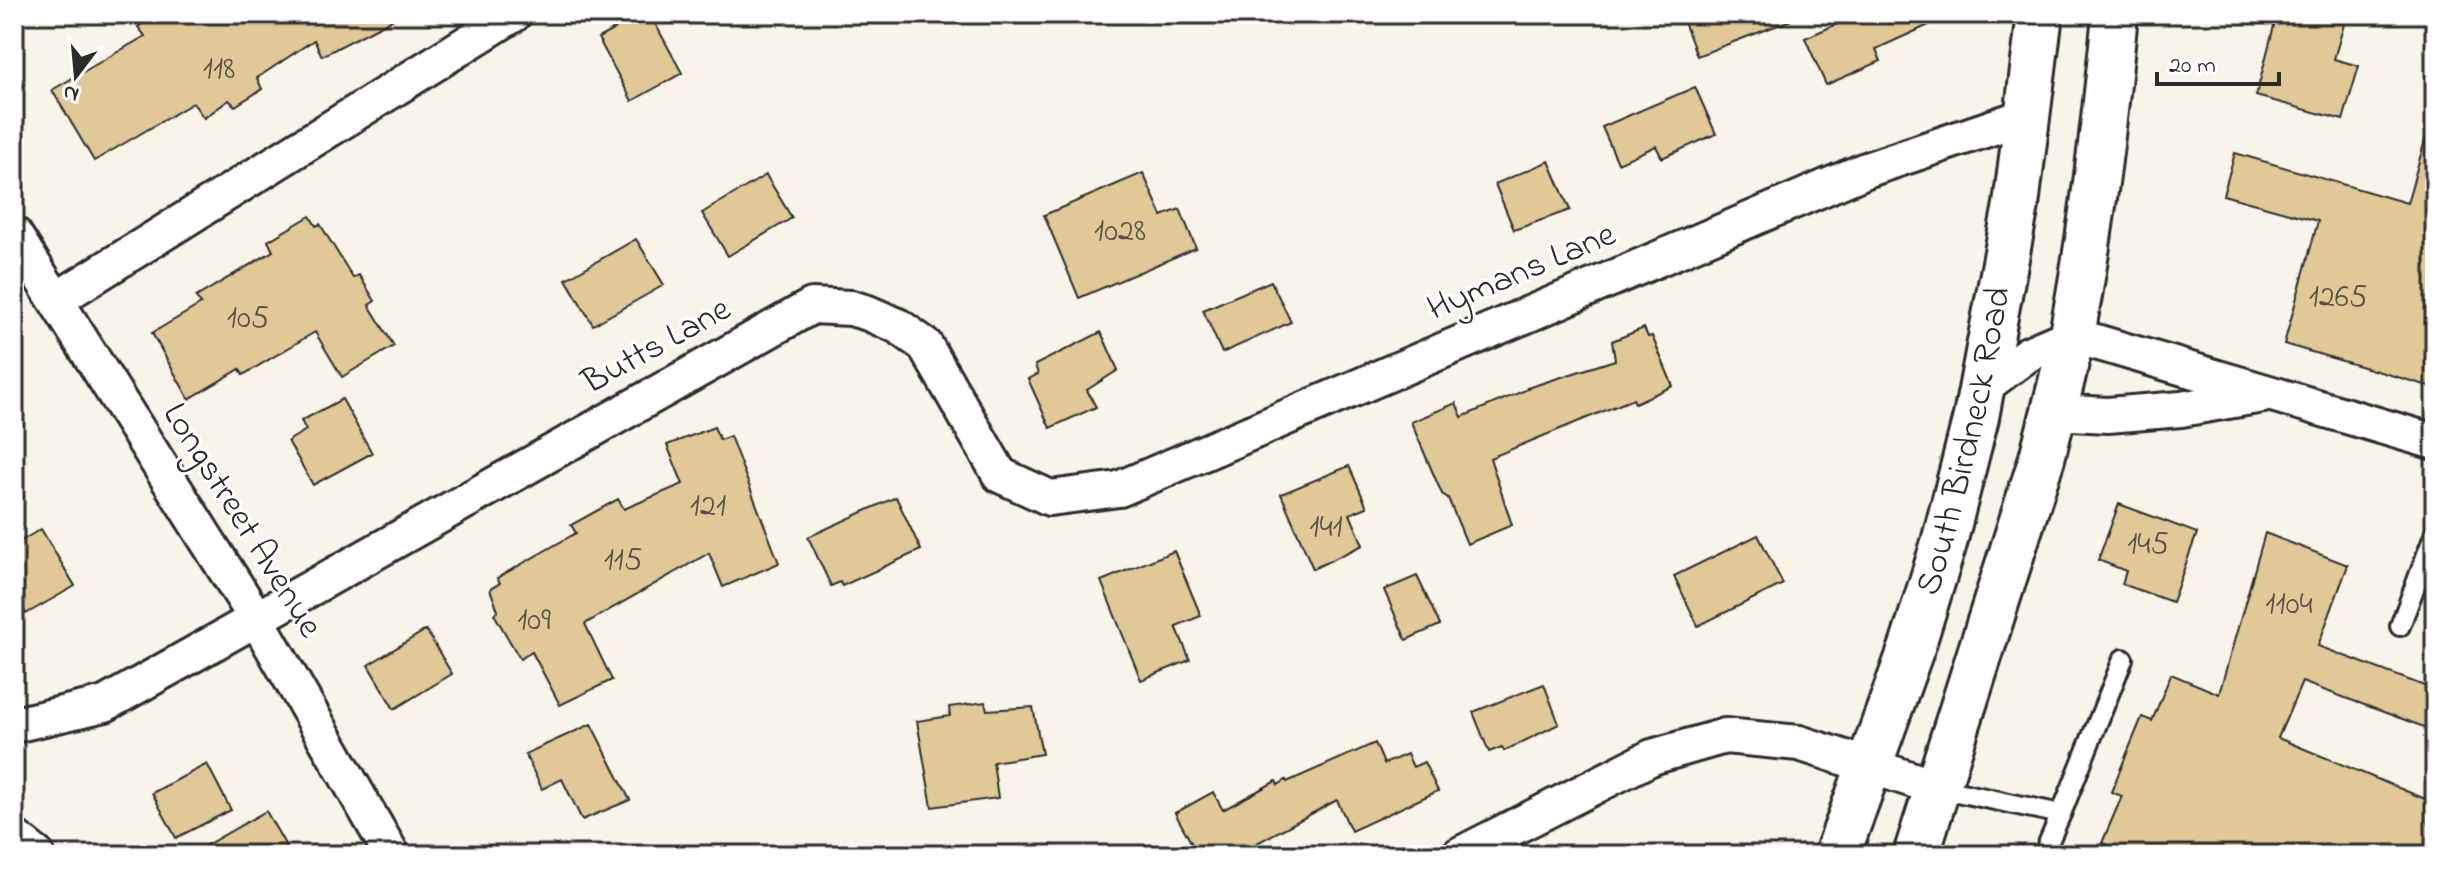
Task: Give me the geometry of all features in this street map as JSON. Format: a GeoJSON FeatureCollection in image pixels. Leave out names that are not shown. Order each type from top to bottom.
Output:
{"type":"FeatureCollection","features":[{"type":"Feature","properties":{"kind":"main road","name":"South Birdneck Road"},"geometry":{"type":"LineString","coordinates":[[1837,855],[1922,615],[1944,543],[1982,388],[2016,205],[2040,14]]}},
{"type":"Feature","properties":{"kind":"main road","name":"South Birdneck Road"},"geometry":{"type":"LineString","coordinates":[[1916,855],[2042,458],[2072,335],[2108,91],[2115,14]]}},
{"type":"Feature","properties":{"kind":"street"},"geometry":{"type":"LineString","coordinates":[[56,300],[514,14]]}},
{"type":"Feature","properties":{"kind":"street","name":"Hymans Lane"},"geometry":{"type":"LineString","coordinates":[[1050,498],[1119,489],[1866,170],[2026,116]]}},
{"type":"Feature","properties":{"kind":"street","name":"Longstreet Avenue"},"geometry":{"type":"LineString","coordinates":[[14,234],[256,618],[392,855]]}},
{"type":"Feature","properties":{"kind":"street","name":"Butts Lane"},"geometry":{"type":"LineString","coordinates":[[14,725],[105,704],[812,306],[851,308],[868,313],[898,326],[925,345],[1000,475],[1050,498]]}},
{"type":"Feature","properties":{"kind":"street"},"geometry":{"type":"LineString","coordinates":[[1982,388],[2028,354],[2072,335],[2435,442]]}},
{"type":"Feature","properties":{"kind":"street"},"geometry":{"type":"LineString","coordinates":[[2053,412],[2108,415],[2181,409],[2271,393]]}},
{"type":"Feature","properties":{"kind":"street"},"geometry":{"type":"LineString","coordinates":[[1459,855],[1652,757],[1725,736],[1799,743],[1869,763],[1938,788]]}},
{"type":"Feature","properties":{"kind":"street"},"geometry":{"type":"LineString","coordinates":[[14,837],[37,855]]}},
{"type":"Feature","properties":{"kind":"lane"},"geometry":{"type":"LineString","coordinates":[[2400,626],[2435,533]]}},
{"type":"Feature","properties":{"kind":"lane"},"geometry":{"type":"LineString","coordinates":[[2043,855],[2123,659]]}},
{"type":"Feature","properties":{"kind":"lane"},"geometry":{"type":"LineString","coordinates":[[1938,788],[2061,814]]}},
{"type":"Feature","properties":{"kind":"building"},"geometry":{"type":"Polygon","coordinates":[[[155,14],[403,14],[322,56],[314,40],[257,78],[262,89],[235,106],[229,100],[204,118],[193,103],[94,161],[52,90],[145,36],[138,27],[155,14]]]}},
{"type":"Feature","properties":{"kind":"building"},"geometry":{"type":"Polygon","coordinates":[[[607,14],[650,14],[682,73],[632,101],[598,38],[615,29],[607,14]]]}},
{"type":"Feature","properties":{"kind":"building"},"geometry":{"type":"Polygon","coordinates":[[[1681,14],[1799,14],[1799,17],[1697,56],[1681,14]]]}},
{"type":"Feature","properties":{"kind":"building"},"geometry":{"type":"Polygon","coordinates":[[[1860,14],[1953,14],[1876,49],[1881,61],[1826,85],[1805,38],[1860,14]]]}},
{"type":"Feature","properties":{"kind":"building"},"geometry":{"type":"Polygon","coordinates":[[[2277,14],[2347,14],[2334,59],[2359,66],[2343,120],[2256,96],[2277,14]]]}},
{"type":"Feature","properties":{"kind":"building"},"geometry":{"type":"Polygon","coordinates":[[[1695,87],[1716,134],[1662,158],[1656,146],[1618,163],[1602,127],[1695,87]]]}},
{"type":"Feature","properties":{"kind":"building"},"geometry":{"type":"Polygon","coordinates":[[[2426,137],[2435,138],[2435,388],[2284,344],[2318,221],[2223,195],[2235,153],[2407,203],[2426,137]]]}},
{"type":"Feature","properties":{"kind":"building"},"geometry":{"type":"Polygon","coordinates":[[[1549,161],[1570,210],[1514,230],[1495,184],[1549,161]]]}},
{"type":"Feature","properties":{"kind":"building"},"geometry":{"type":"Polygon","coordinates":[[[1143,173],[1162,216],[1180,209],[1196,248],[1079,298],[1044,215],[1143,173]]]}},
{"type":"Feature","properties":{"kind":"building"},"geometry":{"type":"Polygon","coordinates":[[[766,175],[792,218],[728,256],[702,213],[766,175]]]}},
{"type":"Feature","properties":{"kind":"building"},"geometry":{"type":"Polygon","coordinates":[[[310,216],[316,226],[320,224],[353,278],[359,275],[375,301],[369,305],[394,346],[342,377],[315,332],[243,375],[240,369],[189,399],[152,333],[201,304],[196,297],[273,251],[268,241],[310,216]]]}},
{"type":"Feature","properties":{"kind":"building"},"geometry":{"type":"Polygon","coordinates":[[[636,239],[664,285],[593,325],[566,279],[636,239]]]}},
{"type":"Feature","properties":{"kind":"building"},"geometry":{"type":"Polygon","coordinates":[[[1271,281],[1291,322],[1222,353],[1203,310],[1271,281]]]}},
{"type":"Feature","properties":{"kind":"building"},"geometry":{"type":"Polygon","coordinates":[[[1644,328],[1648,337],[1652,336],[1673,386],[1635,403],[1633,399],[1490,458],[1512,525],[1467,544],[1411,422],[1456,403],[1462,417],[1527,388],[1615,360],[1612,341],[1644,328]]]}},
{"type":"Feature","properties":{"kind":"building"},"geometry":{"type":"Polygon","coordinates":[[[1101,332],[1118,370],[1087,390],[1096,407],[1050,428],[1028,379],[1038,374],[1035,365],[1101,332]]]}},
{"type":"Feature","properties":{"kind":"building"},"geometry":{"type":"Polygon","coordinates":[[[342,399],[372,453],[313,485],[288,441],[306,430],[301,421],[342,399]]]}},
{"type":"Feature","properties":{"kind":"building"},"geometry":{"type":"Polygon","coordinates":[[[714,427],[720,440],[730,436],[779,563],[723,587],[709,553],[585,624],[612,680],[560,705],[532,652],[520,659],[494,614],[498,611],[490,589],[500,583],[497,578],[576,533],[571,525],[618,499],[624,509],[683,484],[667,445],[714,427]]]}},
{"type":"Feature","properties":{"kind":"building"},"geometry":{"type":"Polygon","coordinates":[[[1349,466],[1367,507],[1350,514],[1363,545],[1313,569],[1281,494],[1349,466]]]}},
{"type":"Feature","properties":{"kind":"building"},"geometry":{"type":"Polygon","coordinates":[[[896,497],[921,550],[842,586],[840,582],[831,586],[808,537],[896,497]]]}},
{"type":"Feature","properties":{"kind":"building"},"geometry":{"type":"Polygon","coordinates":[[[2119,504],[2197,533],[2172,602],[2122,584],[2126,571],[2098,560],[2119,504]]]}},
{"type":"Feature","properties":{"kind":"building"},"geometry":{"type":"Polygon","coordinates":[[[41,529],[75,586],[26,614],[14,592],[14,545],[41,529]]]}},
{"type":"Feature","properties":{"kind":"building"},"geometry":{"type":"Polygon","coordinates":[[[2265,533],[2348,565],[2318,646],[2435,690],[2435,731],[2302,682],[2278,738],[2435,803],[2435,855],[2131,855],[2102,843],[2122,796],[2111,792],[2142,717],[2152,721],[2171,674],[2219,694],[2265,533]]]}},
{"type":"Feature","properties":{"kind":"building"},"geometry":{"type":"Polygon","coordinates":[[[1758,535],[1783,584],[1698,626],[1674,576],[1758,535]]]}},
{"type":"Feature","properties":{"kind":"building"},"geometry":{"type":"Polygon","coordinates":[[[1174,551],[1201,616],[1176,626],[1190,660],[1141,680],[1101,581],[1174,551]]]}},
{"type":"Feature","properties":{"kind":"building"},"geometry":{"type":"Polygon","coordinates":[[[1417,576],[1440,625],[1406,640],[1384,590],[1417,576]]]}},
{"type":"Feature","properties":{"kind":"building"},"geometry":{"type":"Polygon","coordinates":[[[426,630],[452,674],[394,709],[368,665],[426,630]]]}},
{"type":"Feature","properties":{"kind":"building"},"geometry":{"type":"Polygon","coordinates":[[[1544,684],[1559,724],[1504,751],[1502,747],[1489,752],[1473,712],[1544,684]]]}},
{"type":"Feature","properties":{"kind":"building"},"geometry":{"type":"Polygon","coordinates":[[[985,702],[987,710],[1033,707],[1042,754],[993,762],[998,798],[932,807],[917,721],[950,716],[949,707],[985,702]]]}},
{"type":"Feature","properties":{"kind":"building"},"geometry":{"type":"Polygon","coordinates":[[[591,724],[630,800],[582,820],[562,779],[542,789],[525,754],[591,724]]]}},
{"type":"Feature","properties":{"kind":"building"},"geometry":{"type":"Polygon","coordinates":[[[1375,743],[1384,764],[1407,754],[1413,767],[1424,762],[1438,791],[1351,831],[1337,800],[1235,855],[1198,855],[1175,813],[1213,792],[1223,810],[1276,781],[1278,785],[1287,782],[1375,743]]]}},
{"type":"Feature","properties":{"kind":"building"},"geometry":{"type":"Polygon","coordinates":[[[207,764],[231,810],[176,838],[152,793],[207,764]]]}},
{"type":"Feature","properties":{"kind":"building"},"geometry":{"type":"Polygon","coordinates":[[[266,811],[291,855],[189,855],[266,811]]]}}]}
